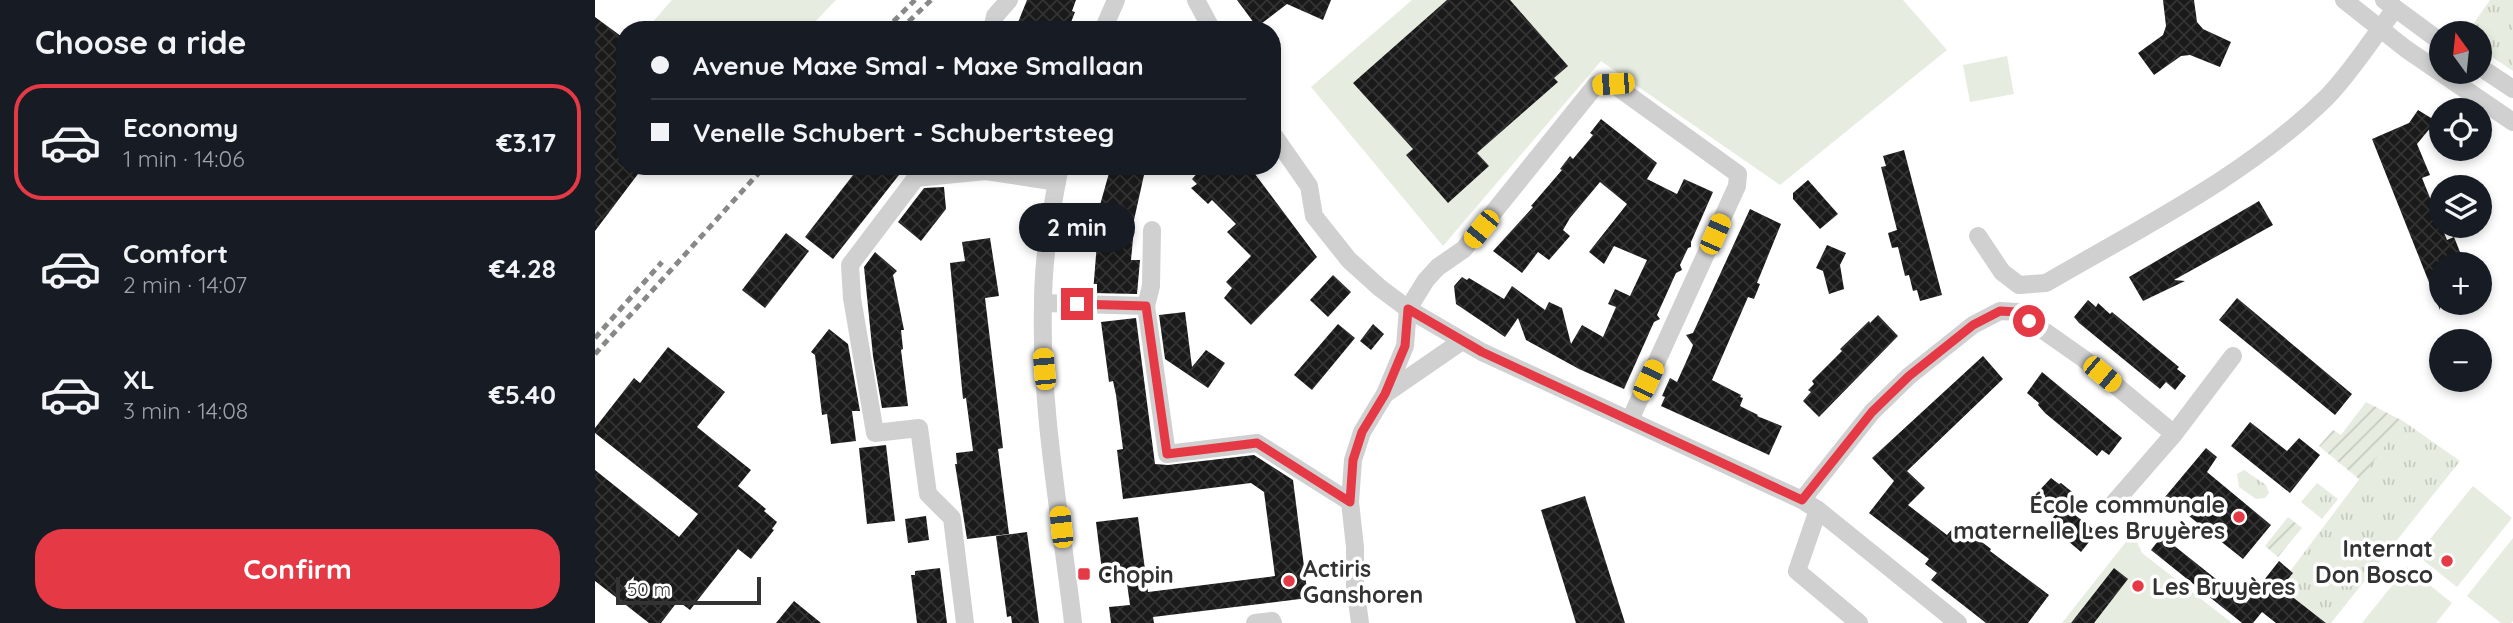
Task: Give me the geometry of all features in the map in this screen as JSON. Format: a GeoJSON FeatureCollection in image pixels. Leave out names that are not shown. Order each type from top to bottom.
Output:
{"type":"FeatureCollection","features":[{"type":"Feature","properties":{"kind":"street"},"geometry":{"type":"LineString","coordinates":[[994,21],[1009,0]]}},
{"type":"Feature","properties":{"kind":"street"},"geometry":{"type":"LineString","coordinates":[[1107,21],[1116,0]]}},
{"type":"Feature","properties":{"kind":"street"},"geometry":{"type":"LineString","coordinates":[[1196,0],[1207,21]]}},
{"type":"Feature","properties":{"kind":"street"},"geometry":{"type":"LineString","coordinates":[[2344,0],[2406,49],[2513,122]]}},
{"type":"Feature","properties":{"kind":"street"},"geometry":{"type":"LineString","coordinates":[[1978,236],[2001,272],[2019,285],[2046,283],[2231,174],[2291,130],[2329,95],[2380,29],[2389,5],[2429,33]]}},
{"type":"Feature","properties":{"kind":"street"},"geometry":{"type":"LineString","coordinates":[[2492,75],[2513,89]]}},
{"type":"Feature","properties":{"kind":"street"},"geometry":{"type":"LineString","coordinates":[[1360,623],[1350,502],[1353,460],[1362,432],[1385,394],[1405,346],[1408,309],[1426,280],[1438,267],[1464,249],[1596,85],[1613,84],[1738,174],[1737,186],[1630,420]]}},
{"type":"Feature","properties":{"kind":"street"},"geometry":{"type":"LineString","coordinates":[[1281,146],[1309,186],[1314,216],[1349,260],[1408,309],[1462,341],[1802,500],[1958,623]]}},
{"type":"Feature","properties":{"kind":"street"},"geometry":{"type":"LineString","coordinates":[[918,175],[850,265],[852,298],[875,433],[919,428],[928,494],[951,518],[965,623]]}},
{"type":"Feature","properties":{"kind":"street"},"geometry":{"type":"LineString","coordinates":[[1019,175],[1048,175]]}},
{"type":"Feature","properties":{"kind":"street"},"geometry":{"type":"LineString","coordinates":[[1058,175],[1048,230],[1042,303],[1043,350],[1073,623]]}},
{"type":"Feature","properties":{"kind":"street"},"geometry":{"type":"LineString","coordinates":[[1152,230],[1151,286],[1146,306],[1167,454],[1257,443],[1350,502]]}},
{"type":"Feature","properties":{"kind":"street"},"geometry":{"type":"LineString","coordinates":[[1042,303],[1146,306]]}},
{"type":"Feature","properties":{"kind":"street"},"geometry":{"type":"LineString","coordinates":[[1802,500],[1872,412],[1909,376],[1973,325],[2000,311],[2017,312],[2084,359],[2174,433]]}},
{"type":"Feature","properties":{"kind":"street"},"geometry":{"type":"LineString","coordinates":[[1385,394],[1462,341]]}},
{"type":"Feature","properties":{"kind":"street"},"geometry":{"type":"LineString","coordinates":[[2113,504],[2174,433],[2233,356]]}},
{"type":"Feature","properties":{"kind":"street"},"geometry":{"type":"LineString","coordinates":[[1818,510],[1797,571],[1859,623]]}},
{"type":"Feature","properties":{"kind":"green space"},"geometry":{"type":"Polygon","coordinates":[[[672,0],[836,0],[816,21],[653,21],[672,0]]]}},
{"type":"Feature","properties":{"kind":"green space"},"geometry":{"type":"Polygon","coordinates":[[[1412,0],[1903,0],[1947,50],[1780,185],[1601,61],[1443,246],[1311,87],[1412,0]]]}},
{"type":"Feature","properties":{"kind":"green space"},"geometry":{"type":"Polygon","coordinates":[[[2490,0],[2513,0],[2513,71],[2492,57],[2492,21],[2475,21],[2490,0]]]}},
{"type":"Feature","properties":{"kind":"green space"},"geometry":{"type":"Polygon","coordinates":[[[2007,56],[2014,94],[1970,102],[1963,65],[2007,56]]]}},
{"type":"Feature","properties":{"kind":"green space"},"geometry":{"type":"Polygon","coordinates":[[[2366,402],[2403,421],[2360,480],[2319,446],[2333,430],[2341,435],[2366,402]]]}},
{"type":"Feature","properties":{"kind":"green space"},"geometry":{"type":"Polygon","coordinates":[[[2403,421],[2460,461],[2331,623],[2327,623],[2281,589],[2293,573],[2291,570],[2403,421]]]}},
{"type":"Feature","properties":{"kind":"green space"},"geometry":{"type":"Polygon","coordinates":[[[2244,470],[2266,485],[2269,493],[2265,498],[2256,499],[2239,487],[2237,474],[2244,470]]]}},
{"type":"Feature","properties":{"kind":"green space"},"geometry":{"type":"Polygon","coordinates":[[[2317,483],[2338,499],[2322,519],[2301,502],[2317,483]]]}},
{"type":"Feature","properties":{"kind":"green space"},"geometry":{"type":"Polygon","coordinates":[[[2473,486],[2512,518],[2457,587],[2417,555],[2473,486]]]}},
{"type":"Feature","properties":{"kind":"green space"},"geometry":{"type":"Polygon","coordinates":[[[2288,517],[2302,528],[2278,557],[2265,546],[2288,517]]]}},
{"type":"Feature","properties":{"kind":"green space","name":"Les Bruyères"},"geometry":{"type":"Polygon","coordinates":[[[2133,533],[2142,553],[2232,623],[2062,623],[2133,533]]]}},
{"type":"Feature","properties":{"kind":"green space"},"geometry":{"type":"Polygon","coordinates":[[[2513,538],[2513,621],[2501,623],[2467,596],[2513,538]]]}},
{"type":"Feature","properties":{"kind":"green space"},"geometry":{"type":"Polygon","coordinates":[[[2407,567],[2452,603],[2436,623],[2362,623],[2407,567]]]}},
{"type":"Feature","properties":{"kind":"building"},"geometry":{"type":"Polygon","coordinates":[[[1027,0],[1076,0],[1072,21],[1019,21],[1027,0]]]}},
{"type":"Feature","properties":{"kind":"building"},"geometry":{"type":"Polygon","coordinates":[[[1237,0],[1331,0],[1323,20],[1287,4],[1265,21],[1253,21],[1237,0]]]}},
{"type":"Feature","properties":{"kind":"building"},"geometry":{"type":"Polygon","coordinates":[[[1447,0],[1510,0],[1568,66],[1554,78],[1558,82],[1477,153],[1489,166],[1448,203],[1406,155],[1413,149],[1353,83],[1447,0]]]}},
{"type":"Feature","properties":{"kind":"building"},"geometry":{"type":"Polygon","coordinates":[[[2163,0],[2194,0],[2197,22],[2203,29],[2231,42],[2220,67],[2190,55],[2181,56],[2154,75],[2138,53],[2163,35],[2166,26],[2163,0]]]}},
{"type":"Feature","properties":{"kind":"building"},"geometry":{"type":"Polygon","coordinates":[[[595,17],[616,32],[616,175],[637,175],[595,231],[595,17]]]}},
{"type":"Feature","properties":{"kind":"building"},"geometry":{"type":"Polygon","coordinates":[[[2418,110],[2429,117],[2429,129],[2417,144],[2430,175],[2422,178],[2429,195],[2429,238],[2454,238],[2460,252],[2429,252],[2429,282],[2372,139],[2409,123],[2418,110]]]}},
{"type":"Feature","properties":{"kind":"building"},"geometry":{"type":"Polygon","coordinates":[[[1601,119],[1657,163],[1647,179],[1677,194],[1684,179],[1713,192],[1691,247],[1680,265],[1682,270],[1676,273],[1657,315],[1660,319],[1654,322],[1624,389],[1579,369],[1526,340],[1518,318],[1505,337],[1456,304],[1454,286],[1462,277],[1467,280],[1469,278],[1504,299],[1512,286],[1545,310],[1549,302],[1562,308],[1571,344],[1582,325],[1603,337],[1616,307],[1608,304],[1615,289],[1630,296],[1647,260],[1614,246],[1604,264],[1589,252],[1627,204],[1600,182],[1570,218],[1563,230],[1570,236],[1549,260],[1538,252],[1522,273],[1493,251],[1533,207],[1531,206],[1562,170],[1560,169],[1570,156],[1573,159],[1593,135],[1590,133],[1601,119]]]}},
{"type":"Feature","properties":{"kind":"building"},"geometry":{"type":"Polygon","coordinates":[[[1904,150],[1942,295],[1920,301],[1917,290],[1913,291],[1909,275],[1905,276],[1898,247],[1892,248],[1888,233],[1897,230],[1881,167],[1886,166],[1883,156],[1904,150]]]}},
{"type":"Feature","properties":{"kind":"building"},"geometry":{"type":"Polygon","coordinates":[[[853,175],[899,175],[833,259],[805,237],[853,175]]]}},
{"type":"Feature","properties":{"kind":"building"},"geometry":{"type":"Polygon","coordinates":[[[1108,175],[1144,175],[1132,229],[1134,228],[1131,260],[1140,260],[1137,294],[1093,293],[1100,205],[1108,175]]]}},
{"type":"Feature","properties":{"kind":"building"},"geometry":{"type":"Polygon","coordinates":[[[1196,175],[1256,175],[1317,257],[1251,325],[1224,298],[1232,288],[1226,282],[1251,256],[1227,232],[1236,224],[1212,200],[1208,204],[1191,188],[1197,184],[1192,179],[1196,175]]]}},
{"type":"Feature","properties":{"kind":"building"},"geometry":{"type":"Polygon","coordinates":[[[1808,180],[1838,214],[1820,229],[1793,199],[1793,193],[1808,180]]]}},
{"type":"Feature","properties":{"kind":"building"},"geometry":{"type":"Polygon","coordinates":[[[944,187],[946,209],[921,241],[898,222],[924,188],[944,187]]]}},
{"type":"Feature","properties":{"kind":"building"},"geometry":{"type":"Polygon","coordinates":[[[2259,201],[2273,225],[2174,280],[2185,281],[2143,301],[2129,277],[2259,201]]]}},
{"type":"Feature","properties":{"kind":"building"},"geometry":{"type":"Polygon","coordinates":[[[1750,209],[1781,224],[1757,283],[1760,284],[1754,299],[1748,297],[1712,380],[1741,395],[1743,398],[1740,406],[1782,426],[1769,455],[1661,406],[1665,397],[1662,396],[1670,378],[1677,382],[1693,345],[1686,335],[1693,333],[1750,209]]]}},
{"type":"Feature","properties":{"kind":"building"},"geometry":{"type":"Polygon","coordinates":[[[786,233],[809,251],[765,308],[742,290],[786,233]]]}},
{"type":"Feature","properties":{"kind":"building"},"geometry":{"type":"Polygon","coordinates":[[[990,238],[999,296],[985,298],[1003,448],[998,449],[1009,534],[967,539],[955,464],[956,453],[973,451],[966,398],[963,399],[950,263],[965,261],[962,242],[990,238]]]}},
{"type":"Feature","properties":{"kind":"building"},"geometry":{"type":"Polygon","coordinates":[[[1827,245],[1846,253],[1840,265],[1844,289],[1829,294],[1823,271],[1816,268],[1827,245]]]}},
{"type":"Feature","properties":{"kind":"building"},"geometry":{"type":"Polygon","coordinates":[[[875,252],[897,271],[893,275],[904,330],[901,330],[901,350],[908,406],[882,408],[873,356],[864,267],[875,252]]]}},
{"type":"Feature","properties":{"kind":"building"},"geometry":{"type":"Polygon","coordinates":[[[1333,275],[1351,292],[1328,317],[1310,300],[1333,275]]]}},
{"type":"Feature","properties":{"kind":"building"},"geometry":{"type":"Polygon","coordinates":[[[2237,298],[2352,394],[2335,415],[2219,320],[2237,298]]]}},
{"type":"Feature","properties":{"kind":"building"},"geometry":{"type":"Polygon","coordinates":[[[2088,300],[2096,307],[2098,303],[2110,314],[2112,312],[2179,367],[2177,369],[2186,376],[2175,390],[2166,382],[2160,389],[2079,323],[2074,317],[2088,300]]]}},
{"type":"Feature","properties":{"kind":"building"},"geometry":{"type":"Polygon","coordinates":[[[1185,312],[1192,367],[1206,350],[1225,363],[1208,388],[1165,359],[1159,315],[1185,312]]]}},
{"type":"Feature","properties":{"kind":"building"},"geometry":{"type":"Polygon","coordinates":[[[1878,315],[1898,336],[1819,417],[1803,401],[1811,392],[1808,390],[1814,384],[1812,381],[1842,351],[1840,349],[1878,315]]]}},
{"type":"Feature","properties":{"kind":"building"},"geometry":{"type":"Polygon","coordinates":[[[1136,318],[1155,464],[1168,465],[1254,455],[1293,480],[1308,598],[1153,617],[1154,623],[1111,623],[1109,607],[1130,605],[1126,576],[1103,579],[1096,522],[1138,517],[1148,592],[1275,576],[1264,492],[1251,483],[1123,499],[1117,450],[1123,449],[1116,395],[1113,381],[1109,382],[1101,322],[1136,318]]]}},
{"type":"Feature","properties":{"kind":"building"},"geometry":{"type":"Polygon","coordinates":[[[1338,324],[1355,338],[1312,390],[1294,375],[1338,324]]]}},
{"type":"Feature","properties":{"kind":"building"},"geometry":{"type":"Polygon","coordinates":[[[1373,324],[1384,334],[1371,350],[1360,341],[1373,324]]]}},
{"type":"Feature","properties":{"kind":"building"},"geometry":{"type":"Polygon","coordinates":[[[829,329],[848,344],[860,411],[852,411],[856,441],[831,444],[827,414],[822,415],[815,355],[811,352],[829,329]]]}},
{"type":"Feature","properties":{"kind":"building"},"geometry":{"type":"Polygon","coordinates":[[[668,347],[725,392],[697,427],[751,470],[738,486],[777,522],[772,529],[774,530],[751,559],[738,549],[690,610],[678,601],[661,623],[649,623],[595,581],[595,470],[679,537],[698,514],[595,433],[595,428],[634,378],[640,383],[668,347]]]}},
{"type":"Feature","properties":{"kind":"building"},"geometry":{"type":"Polygon","coordinates":[[[1983,356],[2003,379],[1907,471],[1925,488],[1908,505],[1947,535],[1957,523],[2049,595],[2028,623],[1986,623],[1931,580],[1937,573],[1925,564],[1929,559],[1869,513],[1894,481],[1872,458],[1983,356]]]}},
{"type":"Feature","properties":{"kind":"building"},"geometry":{"type":"Polygon","coordinates":[[[2042,372],[2122,438],[2109,455],[2102,450],[2097,456],[2045,413],[2039,403],[2027,393],[2042,372]]]}},
{"type":"Feature","properties":{"kind":"building"},"geometry":{"type":"Polygon","coordinates":[[[2250,422],[2287,451],[2299,438],[2320,455],[2290,493],[2231,446],[2250,422]]]}},
{"type":"Feature","properties":{"kind":"building"},"geometry":{"type":"Polygon","coordinates":[[[886,445],[895,521],[867,524],[859,448],[886,445]]]}},
{"type":"Feature","properties":{"kind":"building"},"geometry":{"type":"Polygon","coordinates":[[[2206,448],[2217,457],[2207,472],[2271,525],[2243,559],[2165,497],[2206,448]]]}},
{"type":"Feature","properties":{"kind":"building"},"geometry":{"type":"Polygon","coordinates":[[[2051,478],[2076,495],[2066,508],[2097,532],[2081,552],[2048,524],[2057,512],[2035,495],[2051,478]]]}},
{"type":"Feature","properties":{"kind":"building"},"geometry":{"type":"Polygon","coordinates":[[[1585,496],[1625,623],[1576,623],[1541,510],[1585,496]]]}},
{"type":"Feature","properties":{"kind":"building"},"geometry":{"type":"Polygon","coordinates":[[[926,516],[929,540],[908,543],[905,519],[926,516]]]}},
{"type":"Feature","properties":{"kind":"building"},"geometry":{"type":"Polygon","coordinates":[[[1027,532],[1039,623],[1012,623],[1011,616],[1007,617],[996,536],[1027,532]]]}},
{"type":"Feature","properties":{"kind":"building"},"geometry":{"type":"Polygon","coordinates":[[[2162,536],[2246,603],[2279,561],[2293,573],[2281,588],[2326,623],[2276,623],[2262,612],[2253,623],[2242,623],[2151,550],[2162,536]]]}},
{"type":"Feature","properties":{"kind":"building"},"geometry":{"type":"Polygon","coordinates":[[[940,568],[947,623],[917,623],[911,575],[915,575],[915,571],[940,568]]]}},
{"type":"Feature","properties":{"kind":"building"},"geometry":{"type":"Polygon","coordinates":[[[2114,568],[2128,579],[2094,623],[2071,623],[2114,568]]]}},
{"type":"Feature","properties":{"kind":"building"},"geometry":{"type":"Polygon","coordinates":[[[794,601],[821,623],[776,623],[794,601]]]}},
{"type":"Feature","properties":{"kind":"railway"},"geometry":{"type":"LineString","coordinates":[[894,21],[915,0]]}},
{"type":"Feature","properties":{"kind":"railway"},"geometry":{"type":"LineString","coordinates":[[909,21],[931,0]]}},
{"type":"Feature","properties":{"kind":"railway"},"geometry":{"type":"LineString","coordinates":[[595,354],[757,175]]}},
{"type":"Feature","properties":{"kind":"railway"},"geometry":{"type":"LineString","coordinates":[[595,338],[662,262]]}},
{"type":"Feature","properties":{"kind":"place","name":"École communale maternelle Les Bruyères"},"geometry":{"type":"Point","coordinates":[2239,517]}},
{"type":"Feature","properties":{"kind":"place","name":"Internat Don Bosco"},"geometry":{"type":"Point","coordinates":[2447,561]}},
{"type":"Feature","properties":{"kind":"place","name":"Chopin"},"geometry":{"type":"Point","coordinates":[1084,574]}},
{"type":"Feature","properties":{"kind":"place","name":"Actiris Ganshoren"},"geometry":{"type":"Point","coordinates":[1289,581]}},
{"type":"Feature","properties":{"kind":"place","name":"Les Bruyères"},"geometry":{"type":"Point","coordinates":[2138,586]}},
{"type":"Feature","properties":{"kind":"route"},"geometry":{"type":"LineString","coordinates":[[1077,304],[1146,306],[1167,454],[1257,443],[1350,502],[1353,460],[1362,432],[1385,394],[1405,346],[1408,309],[1482,352],[1802,500],[1872,412],[1909,376],[1973,325],[2000,311],[2017,312],[2029,321]]}}]}
